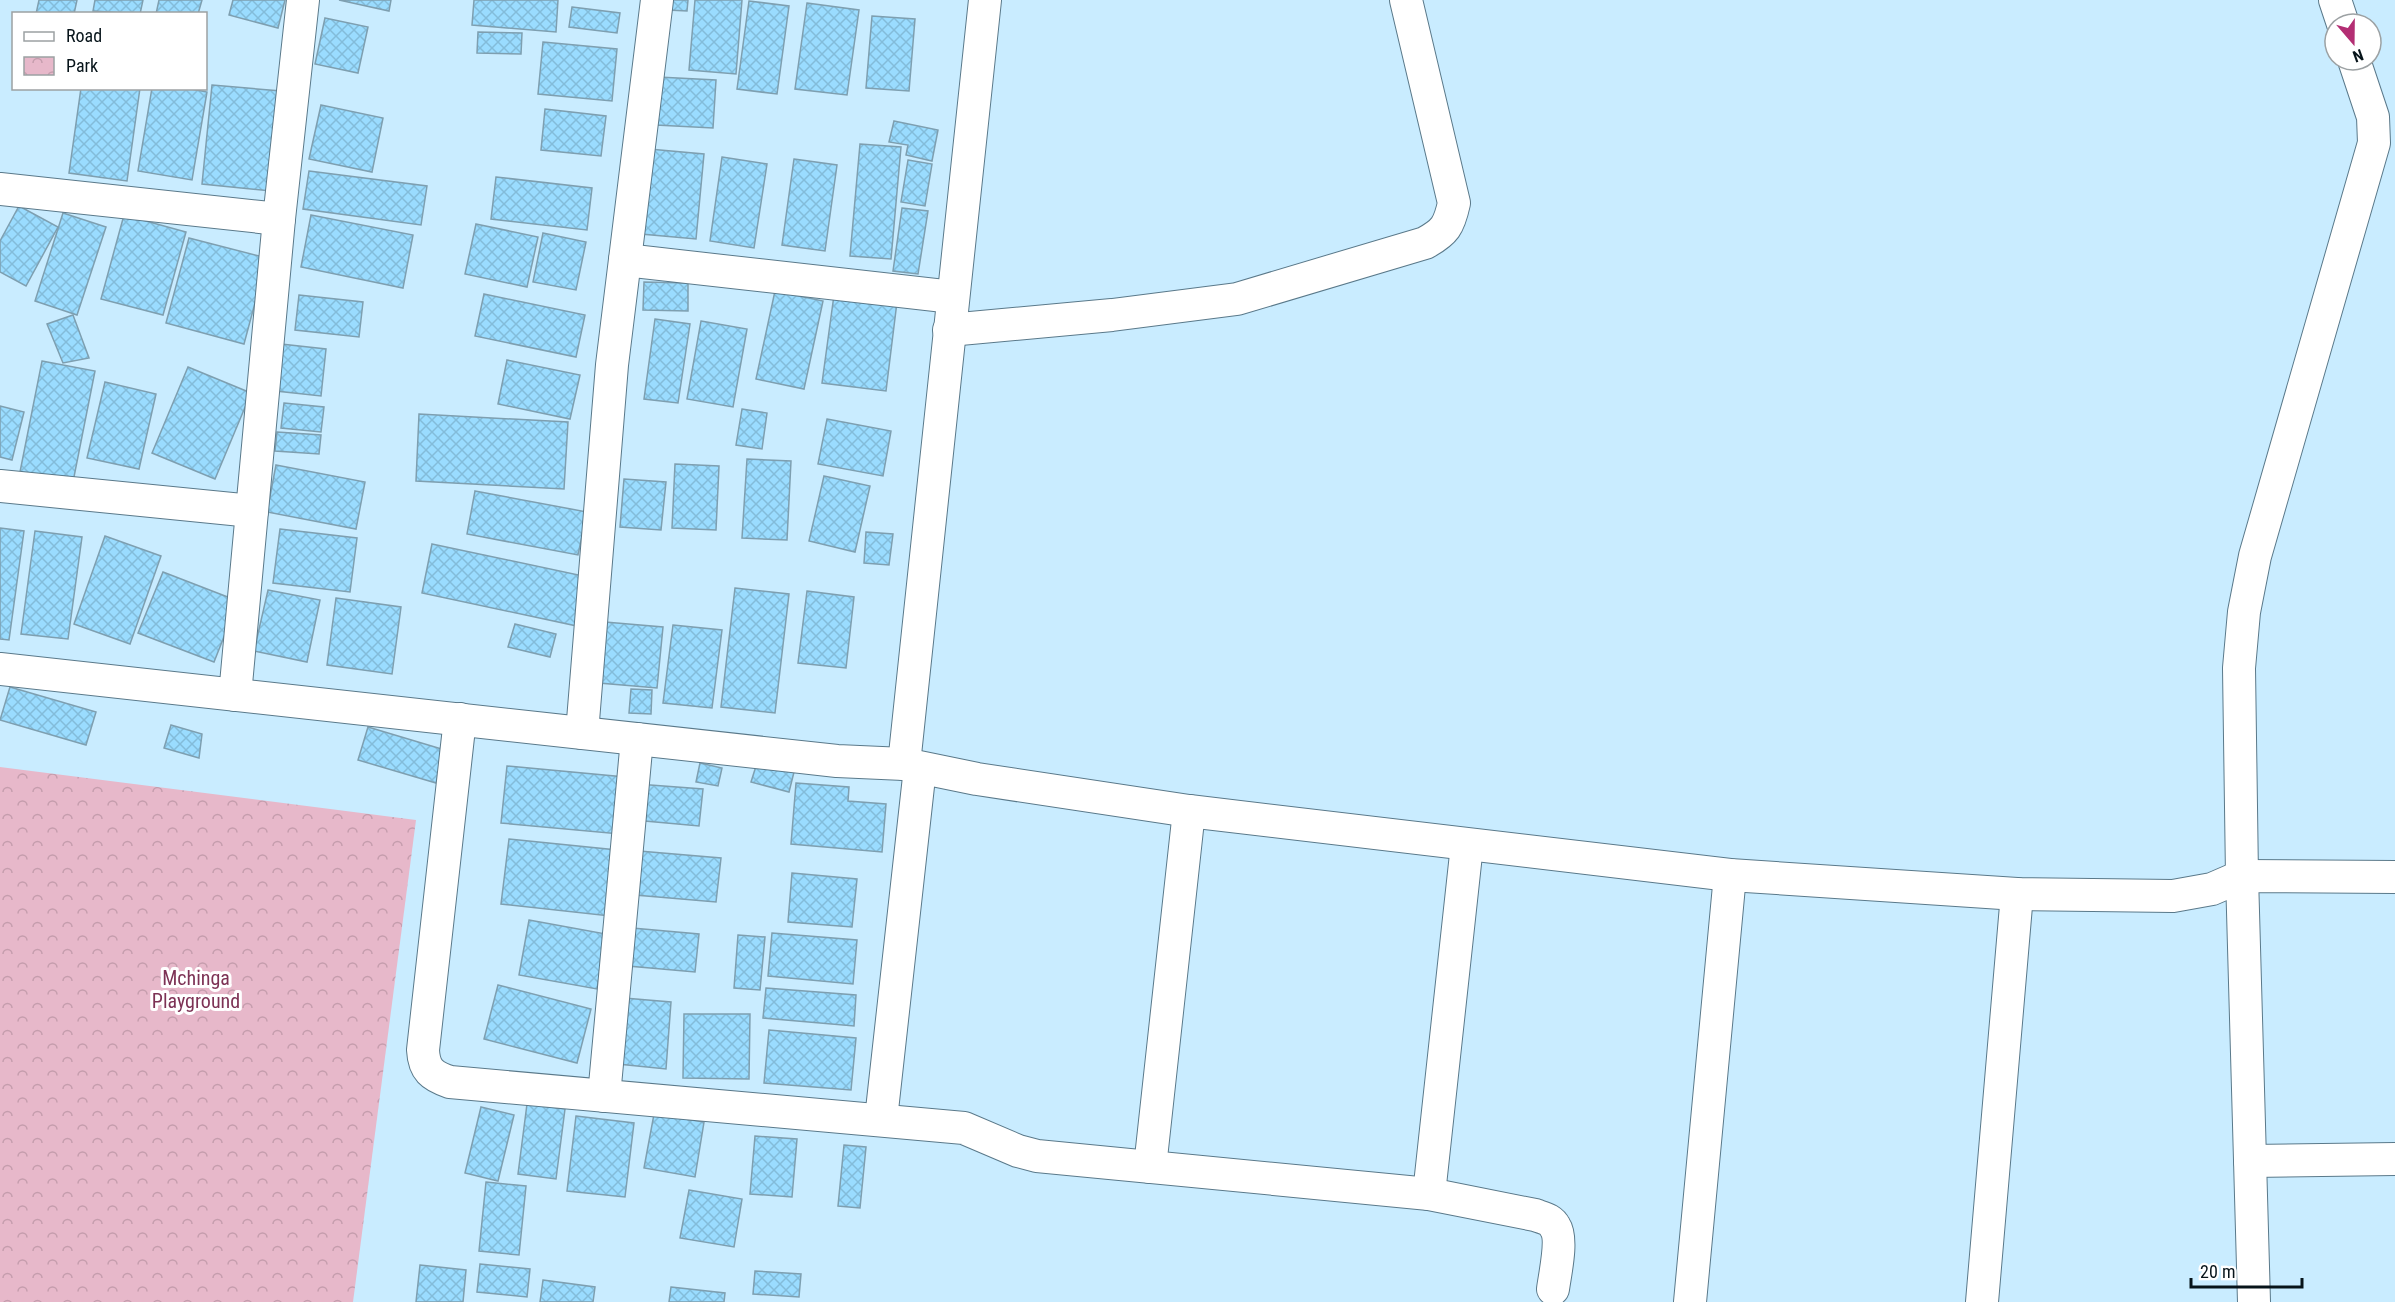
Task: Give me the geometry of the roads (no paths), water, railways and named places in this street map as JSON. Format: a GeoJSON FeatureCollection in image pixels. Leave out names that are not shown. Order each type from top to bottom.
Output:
{"type":"FeatureCollection","features":[{"type":"Feature","properties":{"kind":"street"},"geometry":{"type":"LineString","coordinates":[[235,695],[279,219],[303,0]]}},
{"type":"Feature","properties":{"kind":"street"},"geometry":{"type":"LineString","coordinates":[[582,733],[612,365],[657,0]]}},
{"type":"Feature","properties":{"kind":"street"},"geometry":{"type":"LineString","coordinates":[[881,1119],[949,330],[985,0]]}},
{"type":"Feature","properties":{"kind":"street"},"geometry":{"type":"LineString","coordinates":[[949,330],[1112,315],[1237,299],[1425,243],[1441,234],[1450,222],[1454,203],[1407,0]]}},
{"type":"Feature","properties":{"kind":"street"},"geometry":{"type":"LineString","coordinates":[[2254,1302],[2242,876],[2239,668],[2244,612],[2255,556],[2374,143],[2373,117],[2358,72]]}},
{"type":"Feature","properties":{"kind":"street"},"geometry":{"type":"LineString","coordinates":[[0,189],[279,219]]}},
{"type":"Feature","properties":{"kind":"street"},"geometry":{"type":"LineString","coordinates":[[625,260],[953,297]]}},
{"type":"Feature","properties":{"kind":"street"},"geometry":{"type":"LineString","coordinates":[[0,486],[252,511]]}},
{"type":"Feature","properties":{"kind":"street"},"geometry":{"type":"LineString","coordinates":[[0,669],[636,739],[912,766],[977,779],[1189,811],[1730,875],[2017,894],[2173,896],[2212,890],[2242,876],[2395,878]]}},
{"type":"Feature","properties":{"kind":"street"},"geometry":{"type":"LineString","coordinates":[[460,719],[423,1050],[424,1062],[428,1071],[436,1077],[450,1082],[964,1128],[1017,1152],[1037,1156],[1429,1194],[1535,1215],[1555,1225],[1559,1239],[1553,1289]]}},
{"type":"Feature","properties":{"kind":"street"},"geometry":{"type":"LineString","coordinates":[[604,1096],[636,739]]}},
{"type":"Feature","properties":{"kind":"street"},"geometry":{"type":"LineString","coordinates":[[1150,1167],[1189,811]]}},
{"type":"Feature","properties":{"kind":"street"},"geometry":{"type":"LineString","coordinates":[[1429,1194],[1467,845]]}},
{"type":"Feature","properties":{"kind":"street"},"geometry":{"type":"LineString","coordinates":[[1690,1302],[1730,875]]}},
{"type":"Feature","properties":{"kind":"street"},"geometry":{"type":"LineString","coordinates":[[1982,1302],[2017,894]]}},
{"type":"Feature","properties":{"kind":"street"},"geometry":{"type":"LineString","coordinates":[[2250,1161],[2395,1159]]}},
{"type":"Feature","properties":{"kind":"park label","name":"Mchinga Playground"},"geometry":{"type":"Point","coordinates":[196,990]}}]}
